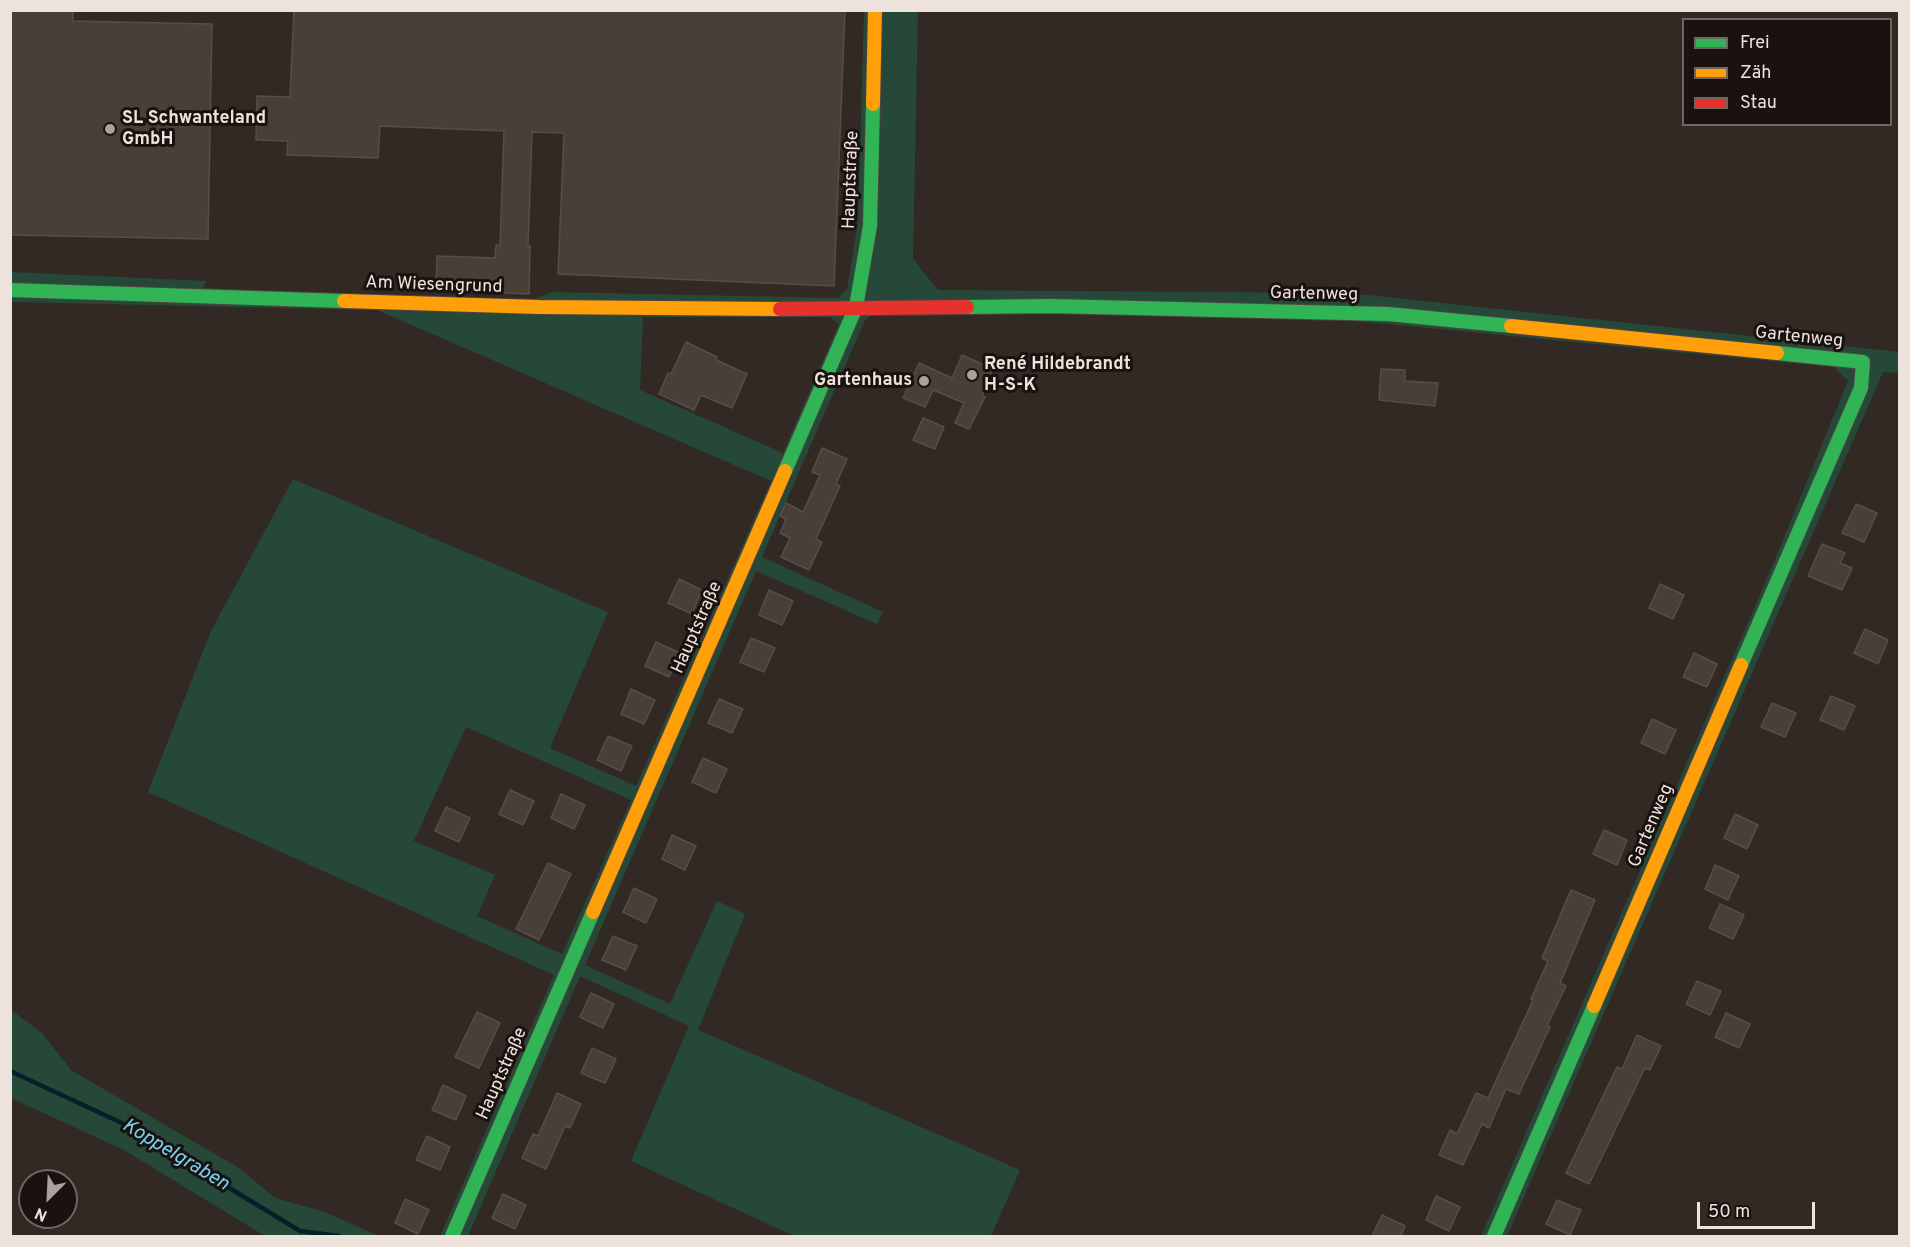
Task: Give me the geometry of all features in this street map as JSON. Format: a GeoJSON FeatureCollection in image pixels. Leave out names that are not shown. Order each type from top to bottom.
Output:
{"type":"FeatureCollection","features":[{"type":"Feature","properties":{"kind":"street","name":"Hauptstraße"},"geometry":{"type":"LineString","coordinates":[[452,1236],[856,307],[870,226],[875,10]]}},
{"type":"Feature","properties":{"kind":"street","name":"Am Wiesengrund"},"geometry":{"type":"LineString","coordinates":[[10,290],[539,307],[818,310],[856,307]]}},
{"type":"Feature","properties":{"kind":"street","name":"Gartenweg"},"geometry":{"type":"LineString","coordinates":[[856,307],[1050,306],[1388,314],[1863,363],[1861,388],[1494,1236]]}},
{"type":"Feature","properties":{"kind":"green space"},"geometry":{"type":"Polygon","coordinates":[[[918,10],[913,259],[938,290],[1349,293],[1899,352],[1900,373],[1883,372],[1507,1236],[1481,1236],[1769,574],[1848,381],[1834,367],[1345,320],[1064,313],[871,315],[865,320],[762,557],[883,612],[877,624],[756,571],[585,965],[670,1004],[717,901],[745,914],[698,1030],[1020,1170],[991,1236],[794,1236],[631,1161],[689,1026],[580,976],[468,1236],[440,1236],[554,975],[148,792],[211,631],[293,479],[608,612],[550,748],[636,786],[771,481],[377,310],[11,302],[11,272],[206,281],[203,288],[524,303],[552,292],[838,298],[847,289],[858,221],[864,11],[918,10]],[[643,317],[640,390],[783,453],[839,324],[830,317],[643,317]],[[466,727],[414,841],[495,875],[477,916],[562,954],[631,800],[466,727]]]}},
{"type":"Feature","properties":{"kind":"green space"},"geometry":{"type":"Polygon","coordinates":[[[11,1010],[42,1033],[71,1070],[239,1168],[275,1198],[322,1211],[379,1236],[265,1236],[124,1150],[11,1098],[11,1010]]]}},
{"type":"Feature","properties":{"kind":"building","name":"SL Schwanteland GmbH"},"geometry":{"type":"Polygon","coordinates":[[[10,10],[73,10],[73,21],[212,24],[208,239],[10,235],[10,10]]]}},
{"type":"Feature","properties":{"kind":"building"},"geometry":{"type":"Polygon","coordinates":[[[294,10],[845,10],[834,286],[558,274],[564,133],[532,132],[528,246],[530,246],[529,294],[436,290],[437,256],[495,258],[496,245],[500,245],[504,131],[380,126],[378,158],[287,155],[288,141],[256,140],[257,96],[290,97],[294,10]]]}},
{"type":"Feature","properties":{"kind":"building"},"geometry":{"type":"Polygon","coordinates":[[[686,342],[717,357],[716,360],[747,374],[732,408],[701,395],[694,410],[659,394],[686,342]]]}},
{"type":"Feature","properties":{"kind":"building"},"geometry":{"type":"Polygon","coordinates":[[[962,355],[993,369],[982,396],[985,397],[969,429],[955,423],[964,403],[933,390],[925,407],[903,398],[919,363],[952,378],[962,355]]]}},
{"type":"Feature","properties":{"kind":"building"},"geometry":{"type":"Polygon","coordinates":[[[1381,369],[1405,370],[1405,381],[1438,383],[1435,406],[1379,400],[1381,369]]]}},
{"type":"Feature","properties":{"kind":"building"},"geometry":{"type":"Polygon","coordinates":[[[923,418],[944,427],[935,449],[913,440],[923,418]]]}},
{"type":"Feature","properties":{"kind":"building"},"geometry":{"type":"Polygon","coordinates":[[[822,448],[847,459],[836,484],[840,486],[816,539],[822,542],[809,570],[781,557],[790,538],[780,533],[786,519],[780,516],[786,503],[803,512],[820,475],[812,472],[822,448]]]}},
{"type":"Feature","properties":{"kind":"building"},"geometry":{"type":"Polygon","coordinates":[[[1856,504],[1877,513],[1864,542],[1842,533],[1856,504]]]}},
{"type":"Feature","properties":{"kind":"building"},"geometry":{"type":"Polygon","coordinates":[[[1822,544],[1845,553],[1840,563],[1852,568],[1842,590],[1808,576],[1822,544]]]}},
{"type":"Feature","properties":{"kind":"building"},"geometry":{"type":"Polygon","coordinates":[[[679,579],[702,590],[692,614],[668,603],[679,579]]]}},
{"type":"Feature","properties":{"kind":"building"},"geometry":{"type":"Polygon","coordinates":[[[1660,584],[1684,595],[1673,619],[1649,608],[1660,584]]]}},
{"type":"Feature","properties":{"kind":"building"},"geometry":{"type":"Polygon","coordinates":[[[769,590],[793,601],[782,625],[759,615],[769,590]]]}},
{"type":"Feature","properties":{"kind":"building"},"geometry":{"type":"Polygon","coordinates":[[[1865,629],[1888,640],[1878,664],[1854,653],[1865,629]]]}},
{"type":"Feature","properties":{"kind":"building"},"geometry":{"type":"Polygon","coordinates":[[[751,638],[775,648],[764,672],[740,662],[751,638]]]}},
{"type":"Feature","properties":{"kind":"building"},"geometry":{"type":"Polygon","coordinates":[[[656,642],[680,653],[669,677],[645,666],[656,642]]]}},
{"type":"Feature","properties":{"kind":"building"},"geometry":{"type":"Polygon","coordinates":[[[1694,653],[1717,664],[1707,687],[1683,677],[1694,653]]]}},
{"type":"Feature","properties":{"kind":"building"},"geometry":{"type":"Polygon","coordinates":[[[631,689],[655,700],[644,724],[621,714],[631,689]]]}},
{"type":"Feature","properties":{"kind":"building"},"geometry":{"type":"Polygon","coordinates":[[[1831,696],[1855,706],[1844,730],[1820,720],[1831,696]]]}},
{"type":"Feature","properties":{"kind":"building"},"geometry":{"type":"Polygon","coordinates":[[[719,699],[743,709],[732,733],[708,723],[719,699]]]}},
{"type":"Feature","properties":{"kind":"building"},"geometry":{"type":"Polygon","coordinates":[[[1772,703],[1796,713],[1785,737],[1761,727],[1772,703]]]}},
{"type":"Feature","properties":{"kind":"building"},"geometry":{"type":"Polygon","coordinates":[[[1652,719],[1676,730],[1665,754],[1641,743],[1652,719]]]}},
{"type":"Feature","properties":{"kind":"building"},"geometry":{"type":"Polygon","coordinates":[[[608,736],[632,746],[621,771],[597,760],[608,736]]]}},
{"type":"Feature","properties":{"kind":"building"},"geometry":{"type":"Polygon","coordinates":[[[703,758],[727,769],[716,793],[692,782],[703,758]]]}},
{"type":"Feature","properties":{"kind":"building"},"geometry":{"type":"Polygon","coordinates":[[[510,790],[534,801],[523,825],[499,814],[510,790]]]}},
{"type":"Feature","properties":{"kind":"building"},"geometry":{"type":"Polygon","coordinates":[[[561,794],[585,805],[574,829],[551,818],[561,794]]]}},
{"type":"Feature","properties":{"kind":"building"},"geometry":{"type":"Polygon","coordinates":[[[446,807],[470,818],[459,842],[435,831],[446,807]]]}},
{"type":"Feature","properties":{"kind":"building"},"geometry":{"type":"Polygon","coordinates":[[[1735,814],[1758,825],[1747,849],[1724,838],[1735,814]]]}},
{"type":"Feature","properties":{"kind":"building"},"geometry":{"type":"Polygon","coordinates":[[[1604,830],[1627,840],[1617,865],[1593,854],[1604,830]]]}},
{"type":"Feature","properties":{"kind":"building"},"geometry":{"type":"Polygon","coordinates":[[[672,835],[696,846],[685,870],[662,859],[672,835]]]}},
{"type":"Feature","properties":{"kind":"building"},"geometry":{"type":"Polygon","coordinates":[[[548,863],[571,874],[539,940],[516,929],[548,863]]]}},
{"type":"Feature","properties":{"kind":"building"},"geometry":{"type":"Polygon","coordinates":[[[1715,865],[1739,876],[1728,900],[1705,889],[1715,865]]]}},
{"type":"Feature","properties":{"kind":"building"},"geometry":{"type":"Polygon","coordinates":[[[634,888],[657,899],[646,923],[623,912],[634,888]]]}},
{"type":"Feature","properties":{"kind":"building"},"geometry":{"type":"Polygon","coordinates":[[[1571,890],[1595,900],[1560,983],[1566,986],[1547,1026],[1550,1027],[1519,1094],[1506,1089],[1489,1128],[1482,1124],[1463,1165],[1439,1155],[1450,1130],[1457,1134],[1476,1093],[1488,1098],[1533,1000],[1531,999],[1548,961],[1542,958],[1571,890]]]}},
{"type":"Feature","properties":{"kind":"building"},"geometry":{"type":"Polygon","coordinates":[[[1720,904],[1744,915],[1733,939],[1709,928],[1720,904]]]}},
{"type":"Feature","properties":{"kind":"building"},"geometry":{"type":"Polygon","coordinates":[[[613,936],[637,946],[626,970],[602,960],[613,936]]]}},
{"type":"Feature","properties":{"kind":"building"},"geometry":{"type":"Polygon","coordinates":[[[1697,981],[1721,991],[1710,1015],[1686,1004],[1697,981]]]}},
{"type":"Feature","properties":{"kind":"building"},"geometry":{"type":"Polygon","coordinates":[[[591,993],[614,1004],[603,1028],[580,1017],[591,993]]]}},
{"type":"Feature","properties":{"kind":"building"},"geometry":{"type":"Polygon","coordinates":[[[477,1012],[500,1023],[479,1068],[455,1057],[477,1012]]]}},
{"type":"Feature","properties":{"kind":"building"},"geometry":{"type":"Polygon","coordinates":[[[1726,1013],[1750,1024],[1739,1048],[1715,1037],[1726,1013]]]}},
{"type":"Feature","properties":{"kind":"building"},"geometry":{"type":"Polygon","coordinates":[[[1637,1035],[1661,1046],[1650,1070],[1645,1068],[1589,1184],[1566,1173],[1617,1067],[1622,1069],[1637,1035]]]}},
{"type":"Feature","properties":{"kind":"building"},"geometry":{"type":"Polygon","coordinates":[[[592,1048],[616,1059],[605,1083],[581,1073],[592,1048]]]}},
{"type":"Feature","properties":{"kind":"building"},"geometry":{"type":"Polygon","coordinates":[[[443,1085],[466,1096],[456,1120],[432,1110],[443,1085]]]}},
{"type":"Feature","properties":{"kind":"building"},"geometry":{"type":"Polygon","coordinates":[[[557,1093],[581,1104],[570,1128],[565,1126],[546,1169],[522,1158],[533,1134],[538,1136],[557,1093]]]}},
{"type":"Feature","properties":{"kind":"building"},"geometry":{"type":"Polygon","coordinates":[[[427,1136],[450,1147],[440,1170],[416,1160],[427,1136]]]}},
{"type":"Feature","properties":{"kind":"building"},"geometry":{"type":"Polygon","coordinates":[[[503,1194],[526,1205],[515,1229],[492,1218],[503,1194]]]}},
{"type":"Feature","properties":{"kind":"building"},"geometry":{"type":"Polygon","coordinates":[[[1436,1196],[1460,1207],[1449,1231],[1426,1220],[1436,1196]]]}},
{"type":"Feature","properties":{"kind":"building"},"geometry":{"type":"Polygon","coordinates":[[[405,1199],[429,1210],[418,1234],[395,1223],[405,1199]]]}},
{"type":"Feature","properties":{"kind":"building"},"geometry":{"type":"Polygon","coordinates":[[[1557,1200],[1581,1210],[1570,1235],[1546,1224],[1557,1200]]]}},
{"type":"Feature","properties":{"kind":"building"},"geometry":{"type":"Polygon","coordinates":[[[1382,1215],[1405,1226],[1401,1236],[1372,1236],[1382,1215]]]}},
{"type":"Feature","properties":{"kind":"waterway","name":"Koppelgraben"},"geometry":{"type":"LineString","coordinates":[[10,1071],[124,1124],[300,1231],[339,1236]]}},
{"type":"Feature","properties":{"kind":"traffic: fast"},"geometry":{"type":"LineString","coordinates":[[785,471],[856,307],[870,226],[873,104]]}},
{"type":"Feature","properties":{"kind":"traffic: fast"},"geometry":{"type":"LineString","coordinates":[[10,290],[344,301]]}},
{"type":"Feature","properties":{"kind":"traffic: fast"},"geometry":{"type":"LineString","coordinates":[[967,307],[1050,306],[1388,314],[1511,326]]}},
{"type":"Feature","properties":{"kind":"traffic: fast"},"geometry":{"type":"LineString","coordinates":[[1741,665],[1861,388],[1863,362],[1777,353]]}},
{"type":"Feature","properties":{"kind":"traffic: fast"},"geometry":{"type":"LineString","coordinates":[[452,1236],[593,912]]}},
{"type":"Feature","properties":{"kind":"traffic: fast"},"geometry":{"type":"LineString","coordinates":[[1494,1236],[1594,1006]]}},
{"type":"Feature","properties":{"kind":"traffic: slow"},"geometry":{"type":"LineString","coordinates":[[873,104],[875,10]]}},
{"type":"Feature","properties":{"kind":"traffic: slow"},"geometry":{"type":"LineString","coordinates":[[344,301],[539,307],[780,309]]}},
{"type":"Feature","properties":{"kind":"traffic: slow"},"geometry":{"type":"LineString","coordinates":[[1511,326],[1777,353]]}},
{"type":"Feature","properties":{"kind":"traffic: slow"},"geometry":{"type":"LineString","coordinates":[[593,912],[785,471]]}},
{"type":"Feature","properties":{"kind":"traffic: slow"},"geometry":{"type":"LineString","coordinates":[[1594,1006],[1741,665]]}},
{"type":"Feature","properties":{"kind":"traffic: jam"},"geometry":{"type":"LineString","coordinates":[[780,309],[967,307]]}},
{"type":"Feature","properties":{"kind":"place","name":"SL Schwanteland GmbH"},"geometry":{"type":"Point","coordinates":[110,129]}},
{"type":"Feature","properties":{"kind":"place","name":"René Hildebrandt H-S-K"},"geometry":{"type":"Point","coordinates":[972,375]}},
{"type":"Feature","properties":{"kind":"place","name":"Gartenhaus"},"geometry":{"type":"Point","coordinates":[924,381]}}]}
